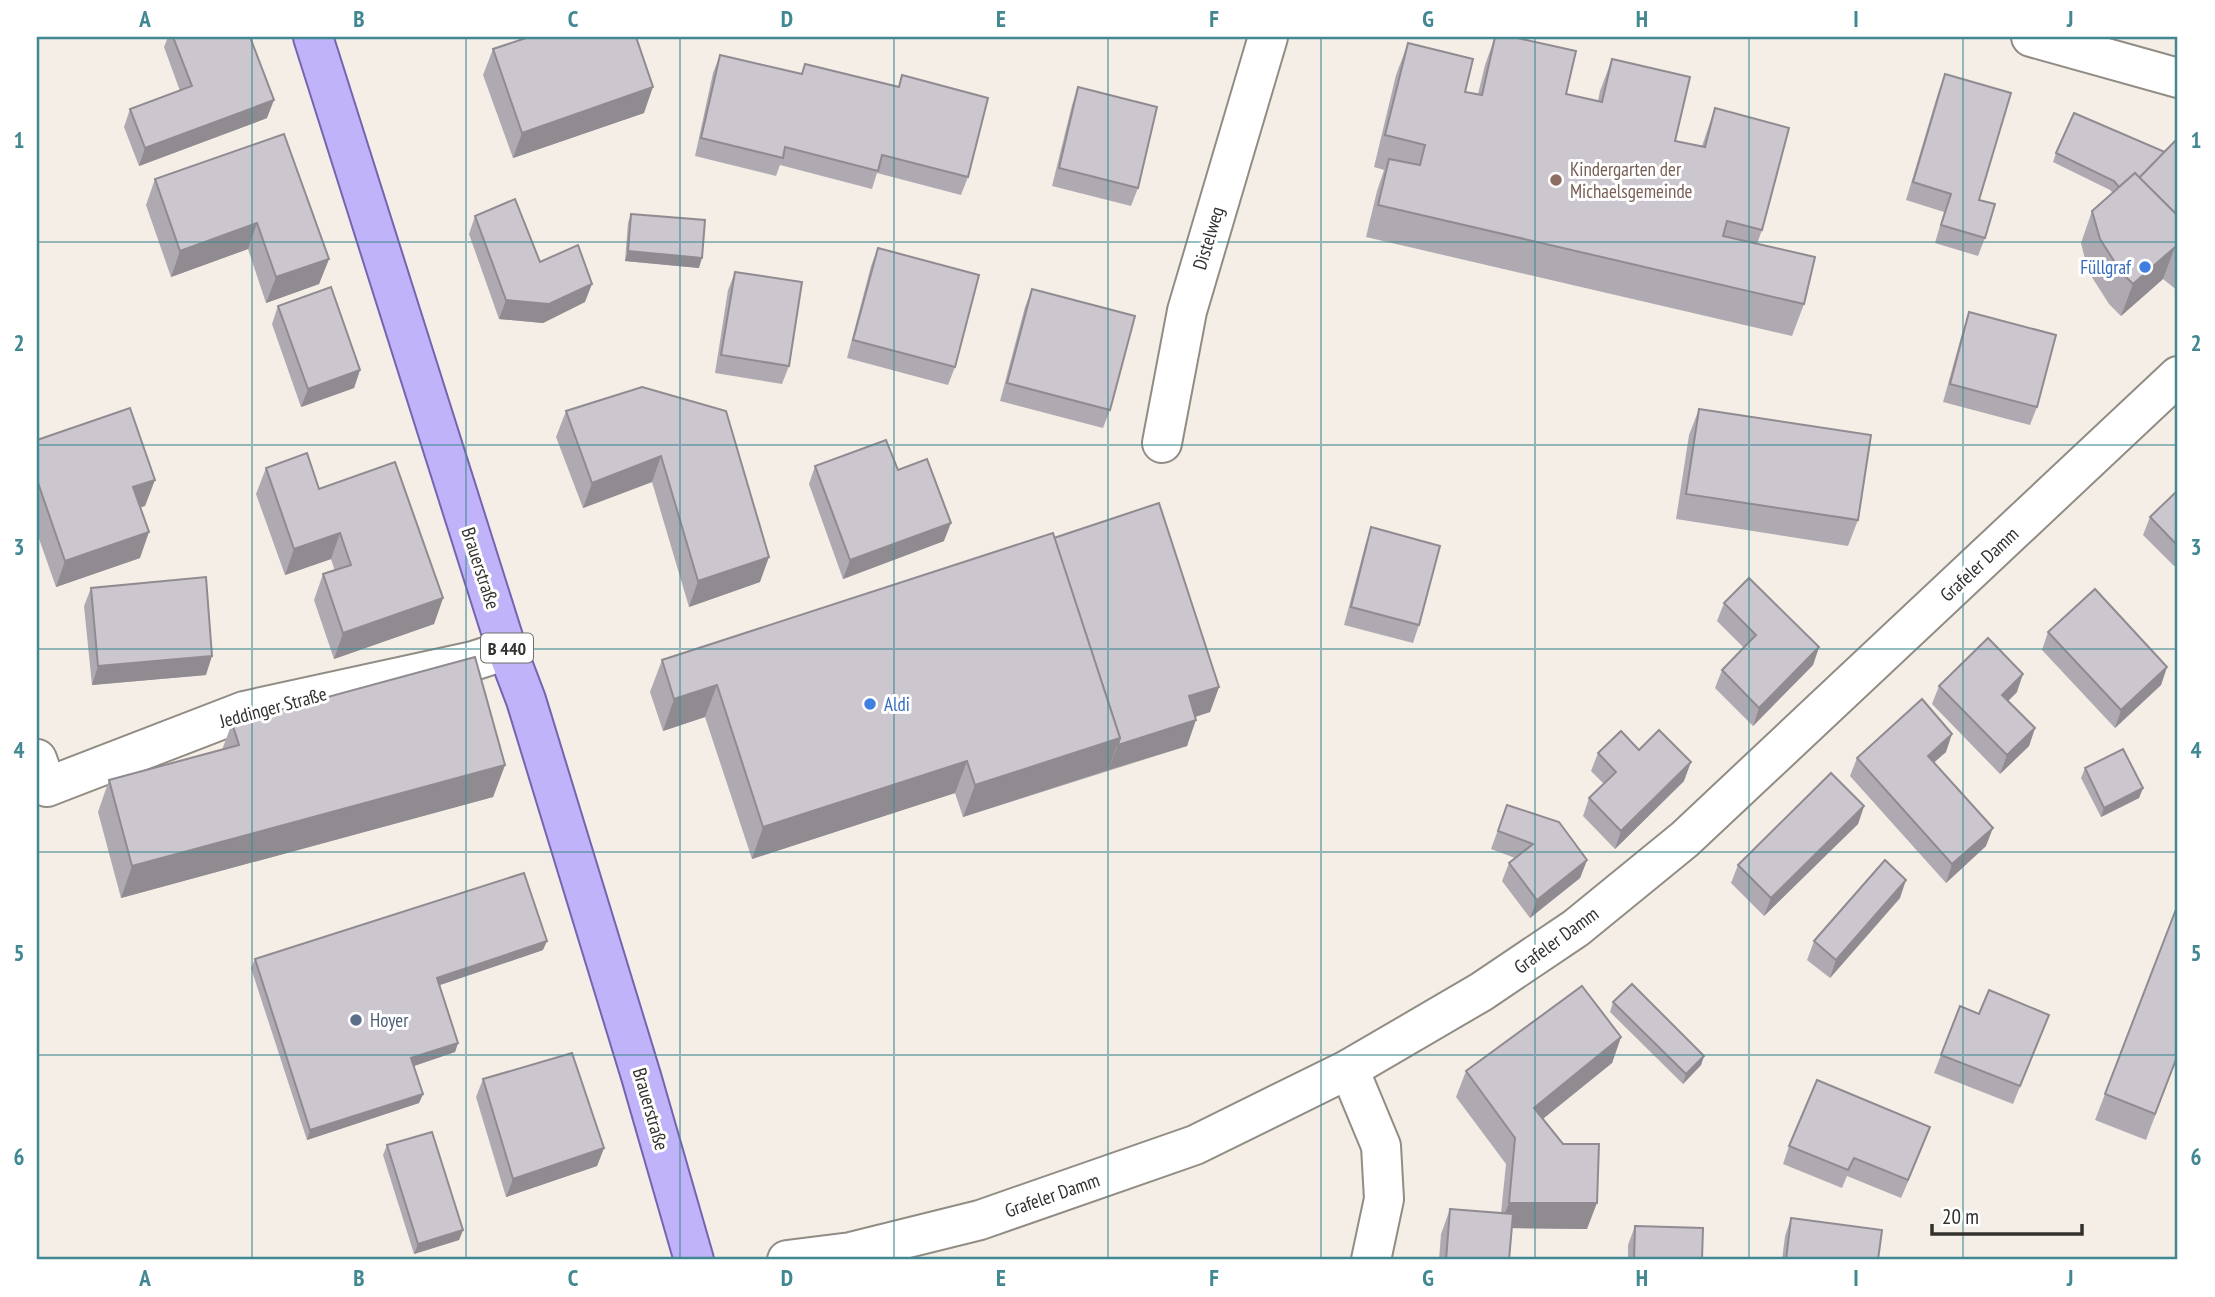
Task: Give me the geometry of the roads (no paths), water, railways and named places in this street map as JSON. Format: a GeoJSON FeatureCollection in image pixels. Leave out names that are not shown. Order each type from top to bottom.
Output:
{"type":"FeatureCollection","features":[{"type":"Feature","properties":{"kind":"main road","name":"Brauerstraße"},"geometry":{"type":"LineString","coordinates":[[313,37],[526,700],[641,1076],[694,1260]]}},
{"type":"Feature","properties":{"kind":"street","name":"Distelweg"},"geometry":{"type":"LineString","coordinates":[[1162,443],[1187,310],[1268,37]]}},
{"type":"Feature","properties":{"kind":"street"},"geometry":{"type":"LineString","coordinates":[[2031,37],[2178,78]]}},
{"type":"Feature","properties":{"kind":"street","name":"Grafeler Damm"},"geometry":{"type":"LineString","coordinates":[[786,1260],[851,1252],[981,1220],[1195,1145],[1349,1069],[1481,992],[1576,928],[1685,839],[2178,376]]}},
{"type":"Feature","properties":{"kind":"street","name":"Jeddinger Straße"},"geometry":{"type":"LineString","coordinates":[[40,780],[244,711],[473,661],[508,650]]}},
{"type":"Feature","properties":{"kind":"street"},"geometry":{"type":"LineString","coordinates":[[1349,1069],[1381,1146],[1384,1199],[1371,1260]]}},
{"type":"Feature","properties":{"kind":"place","name":"Kindergarten der Michaelsgemeinde"},"geometry":{"type":"Point","coordinates":[1556,180]}},
{"type":"Feature","properties":{"kind":"place","name":"Füllgraf"},"geometry":{"type":"Point","coordinates":[2145,267]}},
{"type":"Feature","properties":{"kind":"place","name":"Aldi"},"geometry":{"type":"Point","coordinates":[870,704]}},
{"type":"Feature","properties":{"kind":"place","name":"Hoyer"},"geometry":{"type":"Point","coordinates":[356,1020]}}]}
